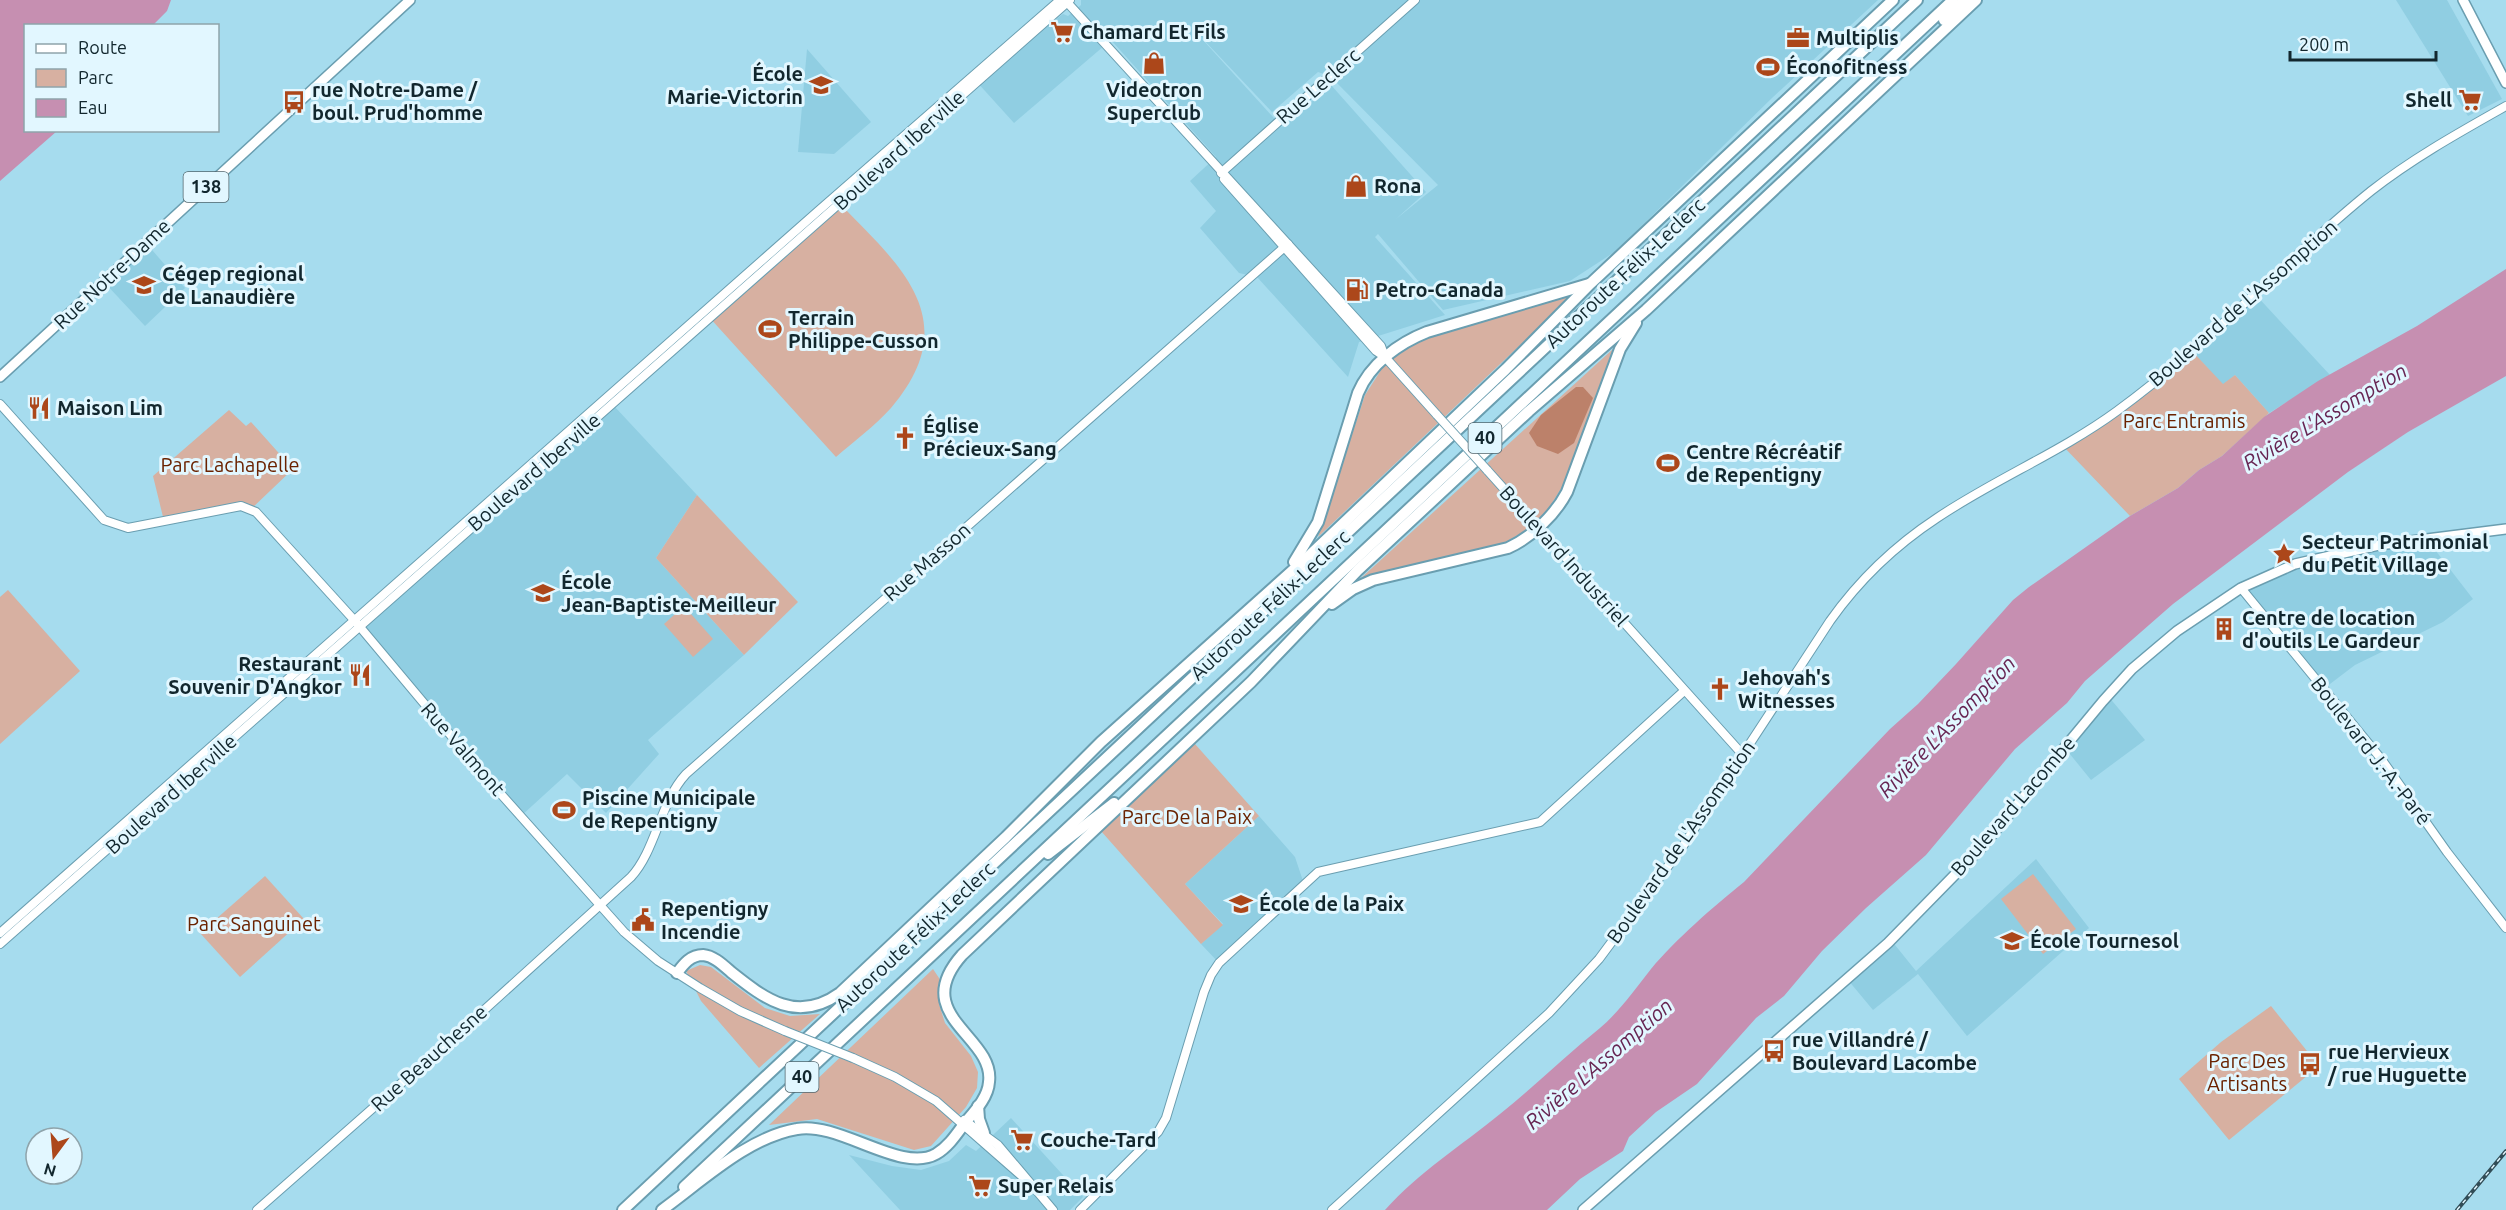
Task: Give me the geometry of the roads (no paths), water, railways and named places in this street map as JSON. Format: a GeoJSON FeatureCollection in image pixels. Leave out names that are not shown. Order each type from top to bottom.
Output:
{"type":"FeatureCollection","features":[{"type":"Feature","properties":{"kind":"highway"},"geometry":{"type":"LineString","coordinates":[[677,974],[689,959],[705,956],[719,962],[759,994],[777,1003],[791,1007],[809,1006],[836,996],[1001,842],[1101,742],[1277,583],[1506,369],[1590,284],[1893,0]]}},
{"type":"Feature","properties":{"kind":"highway"},"geometry":{"type":"LineString","coordinates":[[1855,36],[1901,0]]}},
{"type":"Feature","properties":{"kind":"highway","name":"Autoroute Félix-Leclerc"},"geometry":{"type":"LineString","coordinates":[[623,1210],[1917,0]]}},
{"type":"Feature","properties":{"kind":"highway","name":"Autoroute Félix-Leclerc"},"geometry":{"type":"LineString","coordinates":[[661,1210],[1953,0]]}},
{"type":"Feature","properties":{"kind":"highway"},"geometry":{"type":"LineString","coordinates":[[1868,102],[1965,0]]}},
{"type":"Feature","properties":{"kind":"highway"},"geometry":{"type":"LineString","coordinates":[[661,1210],[744,1151],[768,1137],[787,1131],[806,1128],[824,1130],[899,1156],[915,1159],[940,1151],[962,1121],[978,1106],[988,1087],[989,1069],[984,1056],[957,1026],[948,1010],[946,989],[952,969],[968,949],[1243,689],[1315,617],[1352,576],[1529,411],[1646,310],[1976,0]]}},
{"type":"Feature","properties":{"kind":"highway"},"geometry":{"type":"LineString","coordinates":[[1277,583],[1300,555],[1314,532],[1358,393],[1368,375],[1385,357],[1424,333],[1590,284]]}},
{"type":"Feature","properties":{"kind":"highway"},"geometry":{"type":"LineString","coordinates":[[1315,617],[1340,598],[1366,583],[1504,550],[1517,544],[1538,527],[1565,496],[1620,349],[1646,310]]}},
{"type":"Feature","properties":{"kind":"highway"},"geometry":{"type":"LineString","coordinates":[[1022,837],[1079,773],[1154,695]]}},
{"type":"Feature","properties":{"kind":"highway"},"geometry":{"type":"LineString","coordinates":[[1016,876],[1068,840],[1150,776]]}},
{"type":"Feature","properties":{"kind":"highway"},"geometry":{"type":"LineString","coordinates":[[978,1106],[979,1119],[984,1133]]}},
{"type":"Feature","properties":{"kind":"main road","name":"Rue Notre-Dame"},"geometry":{"type":"LineString","coordinates":[[0,377],[410,0]]}},
{"type":"Feature","properties":{"kind":"main road"},"geometry":{"type":"LineString","coordinates":[[2463,0],[2506,83]]}},
{"type":"Feature","properties":{"kind":"main road","name":"Boulevard Lacombe"},"geometry":{"type":"LineString","coordinates":[[1583,1210],[1888,943],[1982,847],[2103,701],[2153,650],[2219,601],[2241,588],[2295,564],[2342,552],[2398,542],[2506,529]]}},
{"type":"Feature","properties":{"kind":"street","name":"Rue Leclerc"},"geometry":{"type":"LineString","coordinates":[[1221,173],[1415,0]]}},
{"type":"Feature","properties":{"kind":"street","name":"Boulevard Industriel"},"geometry":{"type":"LineString","coordinates":[[1065,1],[1221,173],[1232,190],[1381,346],[1385,357],[1743,755]]}},
{"type":"Feature","properties":{"kind":"street","name":"Boulevard Iberville"},"geometry":{"type":"LineString","coordinates":[[0,933],[444,551],[1065,1]]}},
{"type":"Feature","properties":{"kind":"street","name":"Boulevard de L'Assomption"},"geometry":{"type":"LineString","coordinates":[[1332,1210],[1548,1012],[1599,959],[1670,865],[1848,595],[1904,542],[1938,517],[2076,438],[2118,410],[2190,353],[2290,260],[2370,192],[2449,139],[2506,106]]}},
{"type":"Feature","properties":{"kind":"street","name":"Rue Masson"},"geometry":{"type":"LineString","coordinates":[[600,906],[638,867],[673,790],[686,774],[1286,246]]}},
{"type":"Feature","properties":{"kind":"street","name":"Rue Valmont"},"geometry":{"type":"LineString","coordinates":[[0,404],[104,520],[128,528],[237,506],[246,507],[263,519],[357,624],[481,771],[600,906],[642,948],[677,974],[727,1004],[905,1082],[962,1121],[984,1133],[1006,1153],[1024,1178]]}},
{"type":"Feature","properties":{"kind":"street","name":"Boulevard J.-A.-Paré"},"geometry":{"type":"LineString","coordinates":[[2241,588],[2382,760],[2446,852],[2502,918],[2506,928]]}},
{"type":"Feature","properties":{"kind":"street","name":"Boulevard Iberville"},"geometry":{"type":"LineString","coordinates":[[0,944],[357,624]]}},
{"type":"Feature","properties":{"kind":"street"},"geometry":{"type":"LineString","coordinates":[[1080,1210],[1158,1132],[1166,1118],[1204,992],[1219,963],[1318,872],[1540,822],[1684,692]]}},
{"type":"Feature","properties":{"kind":"street","name":"Rue Beauchesne"},"geometry":{"type":"LineString","coordinates":[[257,1210],[600,906]]}},
{"type":"Feature","properties":{"kind":"street","name":"Rue Valmont"},"geometry":{"type":"LineString","coordinates":[[962,1121],[1024,1178],[1053,1210]]}},
{"type":"Feature","properties":{"kind":"water"},"geometry":{"type":"Polygon","coordinates":[[[0,0],[171,0],[167,11],[154,24],[24,24],[24,132],[56,132],[0,181],[0,0]]]}},
{"type":"Feature","properties":{"kind":"water","name":"Rivière L'Assomption"},"geometry":{"type":"Polygon","coordinates":[[[2506,269],[2506,376],[2408,432],[2348,472],[2173,604],[2085,681],[2067,703],[2015,749],[1926,855],[1822,951],[1784,996],[1756,1018],[1697,1084],[1656,1112],[1629,1137],[1623,1151],[1580,1179],[1547,1210],[1385,1210],[1426,1172],[1486,1126],[1607,1021],[1672,946],[1744,882],[1890,729],[1918,704],[2013,600],[2130,516],[2178,488],[2199,470],[2222,456],[2264,417],[2318,381],[2417,326],[2506,269]]]}},
{"type":"Feature","properties":{"kind":"railway"},"geometry":{"type":"LineString","coordinates":[[2457,1210],[2506,1151]]}},
{"type":"Feature","properties":{"kind":"place","name":"Chamard Et Fils"},"geometry":{"type":"Point","coordinates":[1062,32]}},
{"type":"Feature","properties":{"kind":"place","name":"Multiplis"},"geometry":{"type":"Point","coordinates":[1798,38]}},
{"type":"Feature","properties":{"kind":"place","name":"Videotron Superclub"},"geometry":{"type":"Point","coordinates":[1154,63]}},
{"type":"Feature","properties":{"kind":"place","name":"Éconofitness"},"geometry":{"type":"Point","coordinates":[1768,67]}},
{"type":"Feature","properties":{"kind":"place","name":"École Marie-Victorin"},"geometry":{"type":"Point","coordinates":[821,85]}},
{"type":"Feature","properties":{"kind":"place","name":"Shell"},"geometry":{"type":"Point","coordinates":[2470,100]}},
{"type":"Feature","properties":{"kind":"place","name":"rue Notre-Dame / boul. Prud'homme"},"geometry":{"type":"Point","coordinates":[294,102]}},
{"type":"Feature","properties":{"kind":"place","name":"Rona"},"geometry":{"type":"Point","coordinates":[1356,186]}},
{"type":"Feature","properties":{"kind":"place","name":"Cégep regional de Lanaudière"},"geometry":{"type":"Point","coordinates":[144,285]}},
{"type":"Feature","properties":{"kind":"place","name":"Petro-Canada"},"geometry":{"type":"Point","coordinates":[1357,290]}},
{"type":"Feature","properties":{"kind":"place","name":"Terrain Philippe-Cusson"},"geometry":{"type":"Point","coordinates":[770,329]}},
{"type":"Feature","properties":{"kind":"place","name":"Maison Lim"},"geometry":{"type":"Point","coordinates":[39,408]}},
{"type":"Feature","properties":{"kind":"place","name":"Église Précieux-Sang"},"geometry":{"type":"Point","coordinates":[905,438]}},
{"type":"Feature","properties":{"kind":"place","name":"Centre Récréatif de Repentigny"},"geometry":{"type":"Point","coordinates":[1668,463]}},
{"type":"Feature","properties":{"kind":"place","name":"Secteur Patrimonial du Petit Village"},"geometry":{"type":"Point","coordinates":[2284,554]}},
{"type":"Feature","properties":{"kind":"place","name":"École Jean-Baptiste-Meilleur"},"geometry":{"type":"Point","coordinates":[543,593]}},
{"type":"Feature","properties":{"kind":"place","name":"Centre de location d'outils Le Gardeur"},"geometry":{"type":"Point","coordinates":[2224,629]}},
{"type":"Feature","properties":{"kind":"place","name":"Restaurant Souvenir D'Angkor"},"geometry":{"type":"Point","coordinates":[360,675]}},
{"type":"Feature","properties":{"kind":"place","name":"Jehovah's Witnesses"},"geometry":{"type":"Point","coordinates":[1720,689]}},
{"type":"Feature","properties":{"kind":"place","name":"Piscine Municipale de Repentigny"},"geometry":{"type":"Point","coordinates":[564,810]}},
{"type":"Feature","properties":{"kind":"place","name":"École de la Paix"},"geometry":{"type":"Point","coordinates":[1241,904]}},
{"type":"Feature","properties":{"kind":"place","name":"Repentigny Incendie"},"geometry":{"type":"Point","coordinates":[643,920]}},
{"type":"Feature","properties":{"kind":"place","name":"École Tournesol"},"geometry":{"type":"Point","coordinates":[2012,941]}},
{"type":"Feature","properties":{"kind":"place","name":"rue Villandré / Boulevard Lacombe"},"geometry":{"type":"Point","coordinates":[1774,1051]}},
{"type":"Feature","properties":{"kind":"place","name":"rue Hervieux / rue Huguette"},"geometry":{"type":"Point","coordinates":[2310,1064]}},
{"type":"Feature","properties":{"kind":"place","name":"Couche-Tard"},"geometry":{"type":"Point","coordinates":[1022,1140]}},
{"type":"Feature","properties":{"kind":"place","name":"Super Relais"},"geometry":{"type":"Point","coordinates":[980,1186]}},
{"type":"Feature","properties":{"kind":"park label","name":"Parc Entramis"},"geometry":{"type":"Point","coordinates":[2184,421]}},
{"type":"Feature","properties":{"kind":"park label","name":"Parc Lachapelle"},"geometry":{"type":"Point","coordinates":[230,465]}},
{"type":"Feature","properties":{"kind":"park label","name":"Parc De la Paix"},"geometry":{"type":"Point","coordinates":[1187,817]}},
{"type":"Feature","properties":{"kind":"park label","name":"Parc Sanguinet"},"geometry":{"type":"Point","coordinates":[254,924]}},
{"type":"Feature","properties":{"kind":"park label","name":"Parc Des Artisants"},"geometry":{"type":"Point","coordinates":[2247,1072]}}]}
